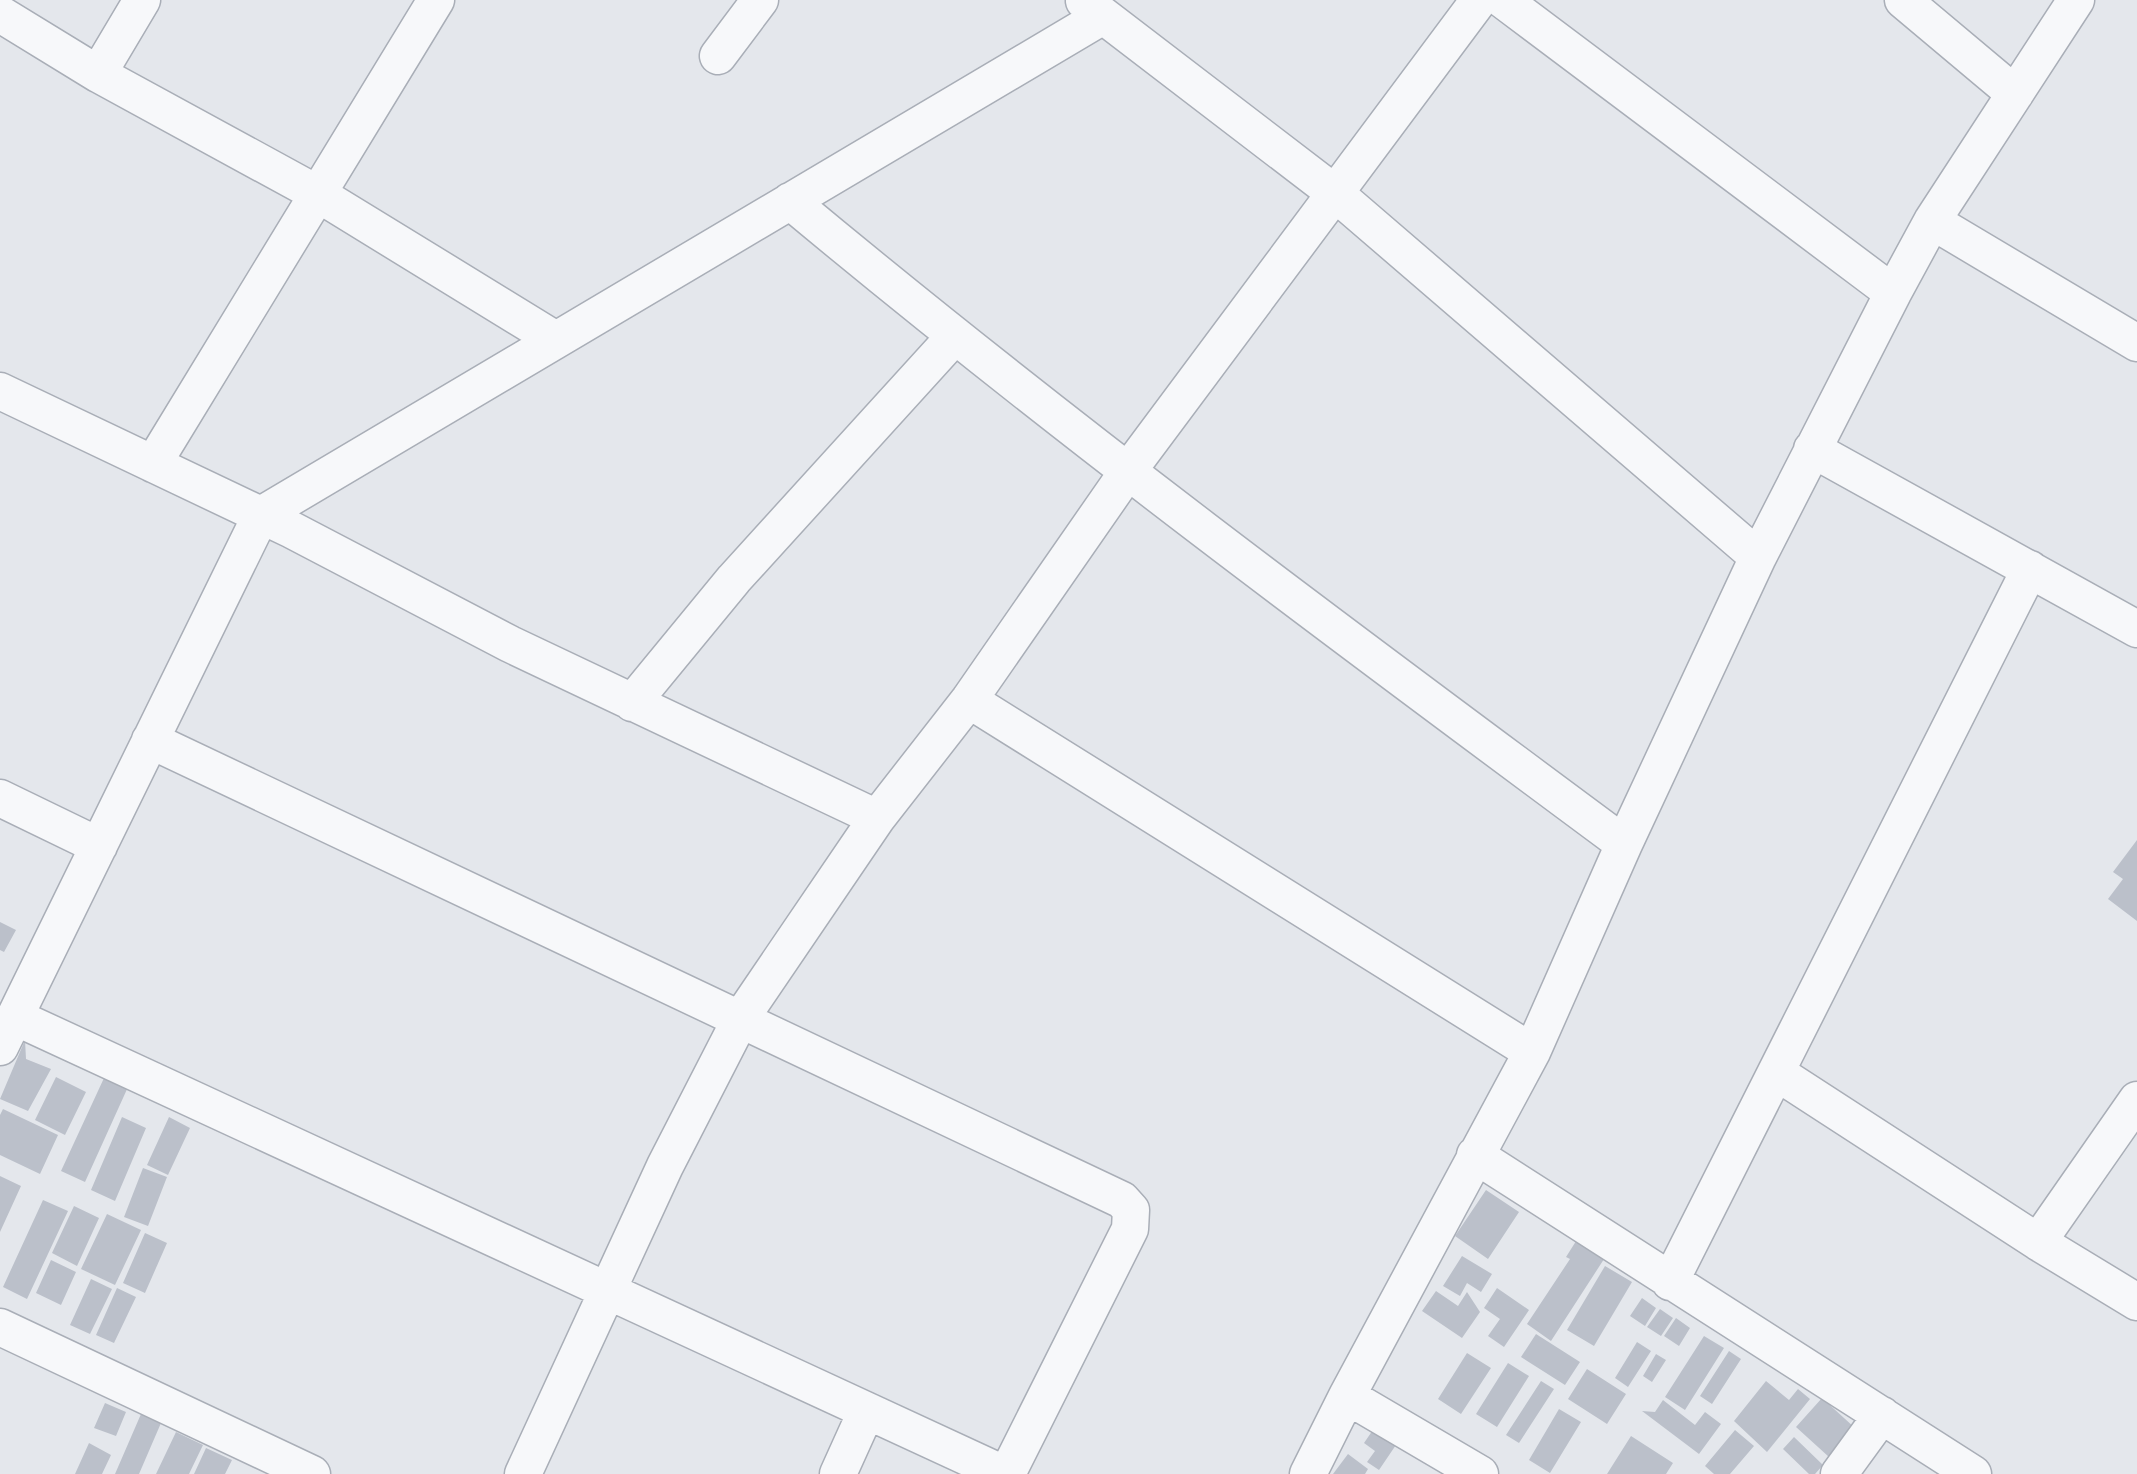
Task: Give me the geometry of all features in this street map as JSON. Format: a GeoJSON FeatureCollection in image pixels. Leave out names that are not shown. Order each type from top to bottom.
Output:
{"type":"FeatureCollection","features":[{"type":"Feature","properties":{"kind":"street"},"geometry":{"type":"LineString","coordinates":[[98,74],[142,0]]}},
{"type":"Feature","properties":{"kind":"street"},"geometry":{"type":"LineString","coordinates":[[153,464],[436,0]]}},
{"type":"Feature","properties":{"kind":"street"},"geometry":{"type":"LineString","coordinates":[[718,56],[760,0]]}},
{"type":"Feature","properties":{"kind":"street"},"geometry":{"type":"LineString","coordinates":[[523,1474],[665,1166],[741,1018],[877,818],[969,700],[1128,471],[1479,0]]}},
{"type":"Feature","properties":{"kind":"street"},"geometry":{"type":"LineString","coordinates":[[1503,0],[1893,293]]}},
{"type":"Feature","properties":{"kind":"street"},"geometry":{"type":"LineString","coordinates":[[1903,0],[2015,94]]}},
{"type":"Feature","properties":{"kind":"street"},"geometry":{"type":"LineString","coordinates":[[1308,1474],[1532,1052],[1624,844],[1758,557],[1893,293],[1932,221],[2076,0]]}},
{"type":"Feature","properties":{"kind":"street"},"geometry":{"type":"LineString","coordinates":[[150,740],[1122,1200],[1131,1210],[1130,1229],[1006,1474],[607,1292],[7,1032],[99,846],[150,740],[261,515],[790,201],[1093,8],[1336,194],[1758,557]]}},
{"type":"Feature","properties":{"kind":"street"},"geometry":{"type":"LineString","coordinates":[[0,14],[98,74],[318,194],[556,340]]}},
{"type":"Feature","properties":{"kind":"street"},"geometry":{"type":"LineString","coordinates":[[790,201],[954,337],[1323,622],[1624,844]]}},
{"type":"Feature","properties":{"kind":"street"},"geometry":{"type":"LineString","coordinates":[[1932,221],[2137,343]]}},
{"type":"Feature","properties":{"kind":"street"},"geometry":{"type":"LineString","coordinates":[[632,703],[734,579],[954,337]]}},
{"type":"Feature","properties":{"kind":"street"},"geometry":{"type":"LineString","coordinates":[[0,391],[261,515],[510,644],[877,818]]}},
{"type":"Feature","properties":{"kind":"street"},"geometry":{"type":"LineString","coordinates":[[1812,449],[2137,629]]}},
{"type":"Feature","properties":{"kind":"street"},"geometry":{"type":"LineString","coordinates":[[1670,1282],[2030,569]]}},
{"type":"Feature","properties":{"kind":"street"},"geometry":{"type":"LineString","coordinates":[[969,700],[1532,1052]]}},
{"type":"Feature","properties":{"kind":"street"},"geometry":{"type":"LineString","coordinates":[[0,798],[99,846]]}},
{"type":"Feature","properties":{"kind":"street"},"geometry":{"type":"LineString","coordinates":[[1776,1072],[2038,1242],[2137,1302]]}},
{"type":"Feature","properties":{"kind":"street"},"geometry":{"type":"LineString","coordinates":[[2038,1242],[2137,1100]]}},
{"type":"Feature","properties":{"kind":"street"},"geometry":{"type":"LineString","coordinates":[[1475,1155],[1973,1474]]}},
{"type":"Feature","properties":{"kind":"street"},"geometry":{"type":"LineString","coordinates":[[0,1327],[312,1474]]}},
{"type":"Feature","properties":{"kind":"street"},"geometry":{"type":"LineString","coordinates":[[1347,1396],[1480,1474]]}},
{"type":"Feature","properties":{"kind":"street"},"geometry":{"type":"LineString","coordinates":[[838,1474],[866,1412]]}},
{"type":"Feature","properties":{"kind":"street"},"geometry":{"type":"LineString","coordinates":[[1839,1474],[1882,1415]]}},
{"type":"Feature","properties":{"kind":"building"},"geometry":{"type":"Polygon","coordinates":[[[2137,840],[2137,921],[2108,899],[2123,879],[2113,872],[2137,840]]]}},
{"type":"Feature","properties":{"kind":"building"},"geometry":{"type":"Polygon","coordinates":[[[0,922],[16,930],[4,952],[0,950],[0,922]]]}},
{"type":"Feature","properties":{"kind":"building"},"geometry":{"type":"Polygon","coordinates":[[[25,1040],[26,1059],[51,1069],[28,1111],[0,1099],[25,1040]]]}},
{"type":"Feature","properties":{"kind":"building"},"geometry":{"type":"Polygon","coordinates":[[[56,1077],[86,1092],[65,1135],[35,1120],[56,1077]]]}},
{"type":"Feature","properties":{"kind":"building"},"geometry":{"type":"Polygon","coordinates":[[[104,1078],[128,1087],[85,1182],[61,1171],[104,1078]]]}},
{"type":"Feature","properties":{"kind":"building"},"geometry":{"type":"Polygon","coordinates":[[[3,1109],[58,1135],[40,1174],[0,1155],[0,1115],[3,1109]]]}},
{"type":"Feature","properties":{"kind":"building"},"geometry":{"type":"Polygon","coordinates":[[[122,1117],[146,1128],[115,1201],[91,1190],[122,1117]]]}},
{"type":"Feature","properties":{"kind":"building"},"geometry":{"type":"Polygon","coordinates":[[[169,1117],[190,1128],[168,1175],[147,1165],[169,1117]]]}},
{"type":"Feature","properties":{"kind":"building"},"geometry":{"type":"Polygon","coordinates":[[[143,1168],[167,1177],[148,1226],[124,1217],[143,1168]]]}},
{"type":"Feature","properties":{"kind":"building"},"geometry":{"type":"Polygon","coordinates":[[[0,1176],[21,1186],[0,1232],[0,1176]]]}},
{"type":"Feature","properties":{"kind":"building"},"geometry":{"type":"Polygon","coordinates":[[[1486,1190],[1519,1212],[1488,1259],[1455,1236],[1486,1190]]]}},
{"type":"Feature","properties":{"kind":"building"},"geometry":{"type":"Polygon","coordinates":[[[43,1200],[68,1211],[27,1299],[3,1287],[43,1200]]]}},
{"type":"Feature","properties":{"kind":"building"},"geometry":{"type":"Polygon","coordinates":[[[74,1206],[99,1218],[77,1266],[52,1253],[74,1206]]]}},
{"type":"Feature","properties":{"kind":"building"},"geometry":{"type":"Polygon","coordinates":[[[107,1214],[141,1230],[115,1285],[81,1269],[107,1214]]]}},
{"type":"Feature","properties":{"kind":"building"},"geometry":{"type":"Polygon","coordinates":[[[145,1233],[167,1243],[145,1293],[123,1283],[145,1233]]]}},
{"type":"Feature","properties":{"kind":"building"},"geometry":{"type":"Polygon","coordinates":[[[1578,1238],[1606,1256],[1551,1341],[1527,1324],[1570,1259],[1566,1257],[1578,1238]]]}},
{"type":"Feature","properties":{"kind":"building"},"geometry":{"type":"Polygon","coordinates":[[[1462,1256],[1492,1274],[1481,1292],[1467,1283],[1460,1296],[1443,1286],[1462,1256]]]}},
{"type":"Feature","properties":{"kind":"building"},"geometry":{"type":"Polygon","coordinates":[[[51,1260],[76,1272],[61,1305],[36,1293],[51,1260]]]}},
{"type":"Feature","properties":{"kind":"building"},"geometry":{"type":"Polygon","coordinates":[[[1605,1266],[1632,1282],[1594,1346],[1567,1330],[1605,1266]]]}},
{"type":"Feature","properties":{"kind":"building"},"geometry":{"type":"Polygon","coordinates":[[[91,1279],[112,1289],[90,1334],[70,1325],[91,1279]]]}},
{"type":"Feature","properties":{"kind":"building"},"geometry":{"type":"Polygon","coordinates":[[[117,1288],[136,1297],[114,1343],[96,1335],[117,1288]]]}},
{"type":"Feature","properties":{"kind":"building"},"geometry":{"type":"Polygon","coordinates":[[[1497,1288],[1529,1310],[1504,1347],[1488,1336],[1500,1319],[1484,1308],[1497,1288]]]}},
{"type":"Feature","properties":{"kind":"building"},"geometry":{"type":"Polygon","coordinates":[[[1436,1291],[1458,1306],[1467,1292],[1480,1312],[1462,1338],[1422,1311],[1436,1291]]]}},
{"type":"Feature","properties":{"kind":"building"},"geometry":{"type":"Polygon","coordinates":[[[1642,1298],[1656,1308],[1645,1326],[1630,1316],[1642,1298]]]}},
{"type":"Feature","properties":{"kind":"building"},"geometry":{"type":"Polygon","coordinates":[[[1660,1309],[1673,1318],[1661,1336],[1647,1327],[1660,1309]]]}},
{"type":"Feature","properties":{"kind":"building"},"geometry":{"type":"Polygon","coordinates":[[[1676,1318],[1690,1328],[1679,1346],[1664,1336],[1676,1318]]]}},
{"type":"Feature","properties":{"kind":"building"},"geometry":{"type":"Polygon","coordinates":[[[1536,1334],[1580,1362],[1565,1385],[1521,1357],[1536,1334]]]}},
{"type":"Feature","properties":{"kind":"building"},"geometry":{"type":"Polygon","coordinates":[[[1704,1336],[1724,1348],[1685,1410],[1665,1397],[1704,1336]]]}},
{"type":"Feature","properties":{"kind":"building"},"geometry":{"type":"Polygon","coordinates":[[[1637,1342],[1651,1351],[1628,1387],[1615,1378],[1637,1342]]]}},
{"type":"Feature","properties":{"kind":"building"},"geometry":{"type":"Polygon","coordinates":[[[1729,1351],[1741,1359],[1712,1404],[1700,1396],[1729,1351]]]}},
{"type":"Feature","properties":{"kind":"building"},"geometry":{"type":"Polygon","coordinates":[[[1467,1353],[1491,1368],[1461,1414],[1438,1399],[1467,1353]]]}},
{"type":"Feature","properties":{"kind":"building"},"geometry":{"type":"Polygon","coordinates":[[[1656,1354],[1666,1360],[1652,1382],[1643,1376],[1656,1354]]]}},
{"type":"Feature","properties":{"kind":"building"},"geometry":{"type":"Polygon","coordinates":[[[1508,1363],[1529,1376],[1497,1427],[1476,1414],[1508,1363]]]}},
{"type":"Feature","properties":{"kind":"building"},"geometry":{"type":"Polygon","coordinates":[[[1587,1369],[1626,1394],[1607,1424],[1568,1399],[1587,1369]]]}},
{"type":"Feature","properties":{"kind":"building"},"geometry":{"type":"Polygon","coordinates":[[[1541,1381],[1554,1389],[1519,1443],[1506,1435],[1541,1381]]]}},
{"type":"Feature","properties":{"kind":"building"},"geometry":{"type":"Polygon","coordinates":[[[1766,1381],[1789,1400],[1798,1389],[1810,1399],[1767,1452],[1734,1421],[1766,1381]]]}},
{"type":"Feature","properties":{"kind":"building"},"geometry":{"type":"Polygon","coordinates":[[[1822,1398],[1855,1428],[1829,1457],[1796,1427],[1822,1398]]]}},
{"type":"Feature","properties":{"kind":"building"},"geometry":{"type":"Polygon","coordinates":[[[1663,1400],[1695,1425],[1705,1412],[1721,1424],[1699,1454],[1642,1411],[1655,1412],[1663,1400]]]}},
{"type":"Feature","properties":{"kind":"building"},"geometry":{"type":"Polygon","coordinates":[[[105,1403],[126,1412],[116,1436],[94,1428],[105,1403]]]}},
{"type":"Feature","properties":{"kind":"building"},"geometry":{"type":"Polygon","coordinates":[[[1559,1409],[1581,1422],[1550,1473],[1529,1460],[1559,1409]]]}},
{"type":"Feature","properties":{"kind":"building"},"geometry":{"type":"Polygon","coordinates":[[[141,1414],[161,1423],[139,1474],[115,1474],[141,1414]]]}},
{"type":"Feature","properties":{"kind":"building"},"geometry":{"type":"Polygon","coordinates":[[[1377,1424],[1400,1439],[1379,1470],[1367,1462],[1375,1451],[1364,1443],[1377,1424]]]}},
{"type":"Feature","properties":{"kind":"building"},"geometry":{"type":"Polygon","coordinates":[[[1735,1430],[1754,1446],[1730,1474],[1714,1474],[1705,1466],[1735,1430]]]}},
{"type":"Feature","properties":{"kind":"building"},"geometry":{"type":"Polygon","coordinates":[[[176,1432],[203,1445],[189,1474],[156,1474],[176,1432]]]}},
{"type":"Feature","properties":{"kind":"building"},"geometry":{"type":"Polygon","coordinates":[[[1631,1436],[1673,1463],[1666,1474],[1607,1474],[1631,1436]]]}},
{"type":"Feature","properties":{"kind":"building"},"geometry":{"type":"Polygon","coordinates":[[[1794,1437],[1823,1465],[1815,1474],[1809,1474],[1783,1449],[1794,1437]]]}},
{"type":"Feature","properties":{"kind":"building"},"geometry":{"type":"Polygon","coordinates":[[[89,1443],[111,1455],[102,1474],[75,1474],[89,1443]]]}},
{"type":"Feature","properties":{"kind":"building"},"geometry":{"type":"Polygon","coordinates":[[[206,1448],[232,1460],[225,1474],[194,1474],[206,1448]]]}},
{"type":"Feature","properties":{"kind":"building"},"geometry":{"type":"Polygon","coordinates":[[[1348,1454],[1368,1469],[1365,1474],[1333,1474],[1348,1454]]]}}]}
